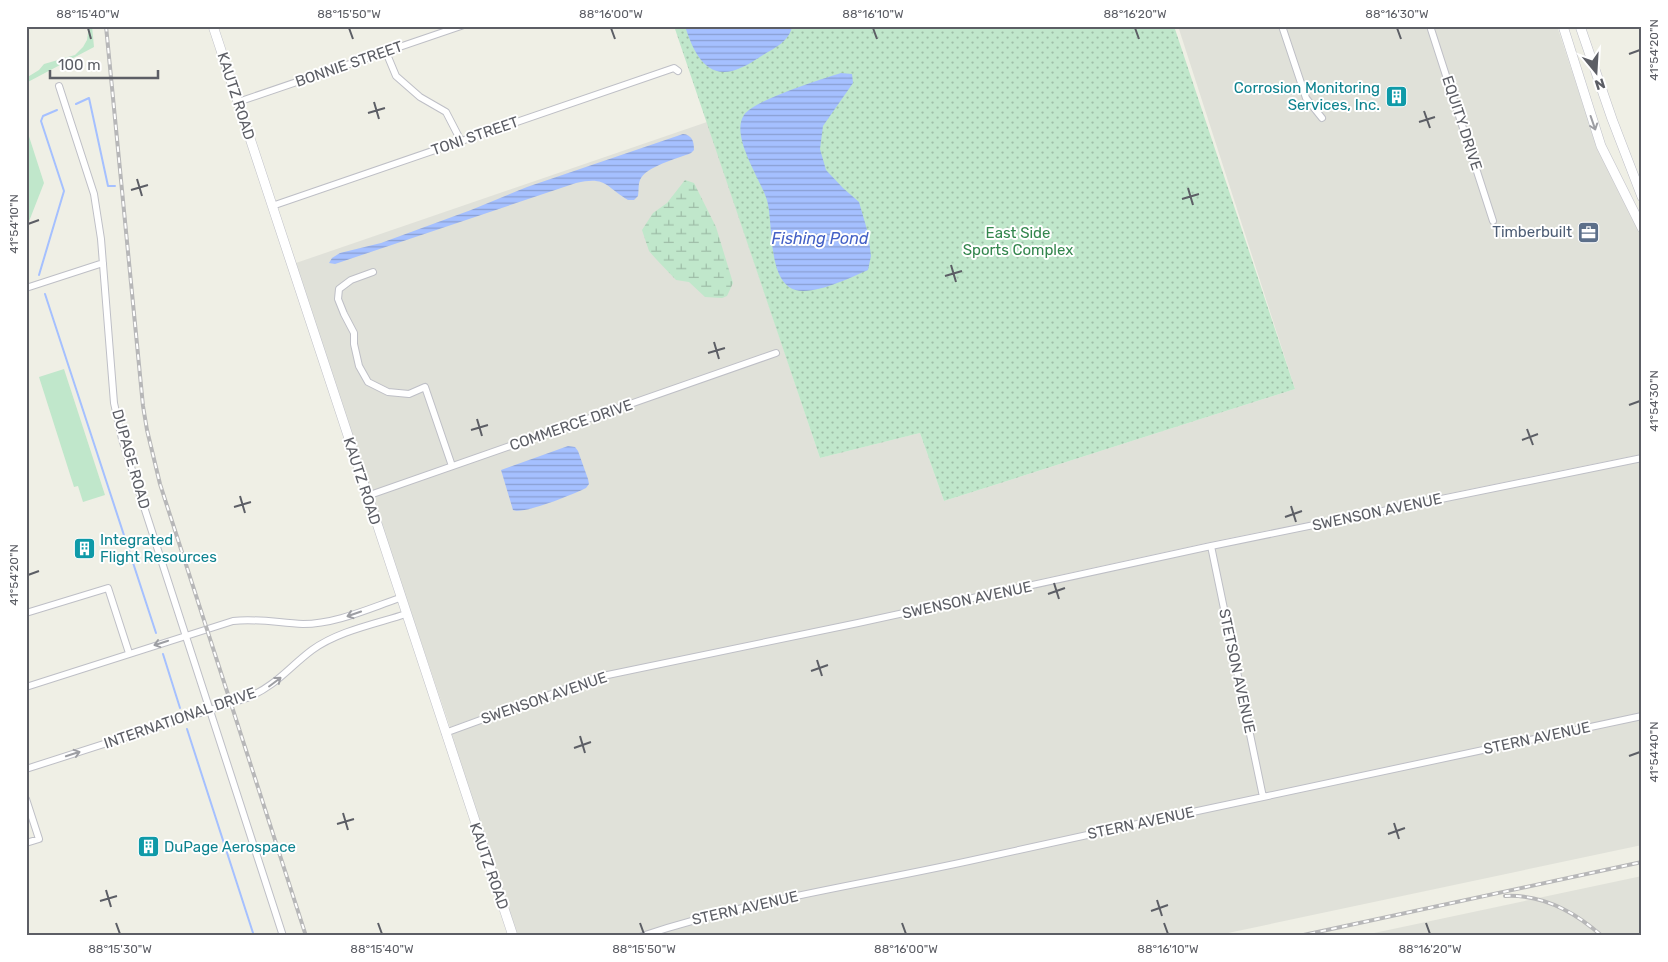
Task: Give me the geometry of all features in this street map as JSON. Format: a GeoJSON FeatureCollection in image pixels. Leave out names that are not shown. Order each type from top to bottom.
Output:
{"type":"FeatureCollection","features":[{"type":"Feature","properties":{"kind":"street","name":"KAUTZ ROAD"},"geometry":{"type":"LineString","coordinates":[[213,26],[513,936]]}},
{"type":"Feature","properties":{"kind":"street","name":"BONNIE STREET"},"geometry":{"type":"LineString","coordinates":[[238,102],[461,26]]}},
{"type":"Feature","properties":{"kind":"street"},"geometry":{"type":"LineString","coordinates":[[1282,26],[1302,89],[1306,98],[1322,118]]}},
{"type":"Feature","properties":{"kind":"street","name":"EQUITY DRIVE"},"geometry":{"type":"LineString","coordinates":[[1430,26],[1493,221]]}},
{"type":"Feature","properties":{"kind":"street"},"geometry":{"type":"LineString","coordinates":[[1563,26],[1601,146],[1642,228]]}},
{"type":"Feature","properties":{"kind":"street"},"geometry":{"type":"LineString","coordinates":[[1580,26],[1612,121],[1642,197]]}},
{"type":"Feature","properties":{"kind":"street"},"geometry":{"type":"LineString","coordinates":[[386,52],[396,76],[420,97],[446,112],[461,141]]}},
{"type":"Feature","properties":{"kind":"street","name":"TONI STREET"},"geometry":{"type":"LineString","coordinates":[[272,206],[674,68],[678,71]]}},
{"type":"Feature","properties":{"kind":"street","name":"DUPAGE ROAD"},"geometry":{"type":"LineString","coordinates":[[59,86],[94,194],[101,239],[114,403],[120,430],[283,936]]}},
{"type":"Feature","properties":{"kind":"street"},"geometry":{"type":"LineString","coordinates":[[26,288],[103,263]]}},
{"type":"Feature","properties":{"kind":"street"},"geometry":{"type":"LineString","coordinates":[[373,272],[351,280],[339,289],[338,300],[354,333],[354,344],[359,366],[368,382],[388,392],[409,394],[425,387],[452,466]]}},
{"type":"Feature","properties":{"kind":"street","name":"COMMERCE DRIVE"},"geometry":{"type":"LineString","coordinates":[[367,496],[776,354]]}},
{"type":"Feature","properties":{"kind":"street","name":"SWENSON AVENUE"},"geometry":{"type":"LineString","coordinates":[[445,733],[598,678],[1211,546],[1642,458]]}},
{"type":"Feature","properties":{"kind":"street","name":"STETSON AVENUE"},"geometry":{"type":"LineString","coordinates":[[1211,546],[1262,797]]}},
{"type":"Feature","properties":{"kind":"street"},"geometry":{"type":"LineString","coordinates":[[26,614],[108,588],[129,653]]}},
{"type":"Feature","properties":{"kind":"street"},"geometry":{"type":"LineString","coordinates":[[26,686],[233,621],[249,619],[304,624],[327,621],[400,598]]}},
{"type":"Feature","properties":{"kind":"street","name":"INTERNATIONAL DRIVE"},"geometry":{"type":"LineString","coordinates":[[26,769],[247,698],[267,688],[312,650],[328,641],[406,614]]}},
{"type":"Feature","properties":{"kind":"street","name":"STERN AVENUE"},"geometry":{"type":"LineString","coordinates":[[642,936],[689,920],[770,902],[1642,716]]}},
{"type":"Feature","properties":{"kind":"street"},"geometry":{"type":"LineString","coordinates":[[26,799],[39,839],[26,843]]}},
{"type":"Feature","properties":{"kind":"shaded area"},"geometry":{"type":"Polygon","coordinates":[[[1178,26],[1557,26],[1582,102],[1613,181],[1642,236],[1642,454],[1215,541],[599,674],[450,727],[293,264],[707,122],[820,458],[920,433],[944,501],[1295,389],[1178,26]]]}},
{"type":"Feature","properties":{"kind":"shaded area"},"geometry":{"type":"Polygon","coordinates":[[[1642,461],[1642,845],[1214,936],[516,936],[450,734],[600,680],[1215,548],[1642,461]]]}},
{"type":"Feature","properties":{"kind":"shaded area"},"geometry":{"type":"Polygon","coordinates":[[[1642,876],[1642,936],[1360,936],[1642,876]]]}},
{"type":"Feature","properties":{"kind":"green space"},"geometry":{"type":"Polygon","coordinates":[[[89,26],[92,26],[94,47],[26,83],[26,78],[39,70],[44,64],[75,55],[87,40],[89,26]]]}},
{"type":"Feature","properties":{"kind":"green space","name":"East Side Sports Complex"},"geometry":{"type":"Polygon","coordinates":[[[674,26],[1174,26],[1295,389],[944,501],[920,433],[820,458],[674,26]]]}},
{"type":"Feature","properties":{"kind":"green space"},"geometry":{"type":"Polygon","coordinates":[[[26,127],[44,183],[26,229],[26,127]]]}},
{"type":"Feature","properties":{"kind":"green space"},"geometry":{"type":"Polygon","coordinates":[[[685,180],[694,183],[716,227],[733,283],[727,296],[722,298],[705,297],[689,282],[676,280],[649,251],[642,230],[653,213],[667,203],[685,180]]]}},
{"type":"Feature","properties":{"kind":"green space"},"geometry":{"type":"Polygon","coordinates":[[[64,369],[105,495],[83,502],[78,486],[74,487],[39,377],[64,369]]]}},
{"type":"Feature","properties":{"kind":"water"},"geometry":{"type":"Polygon","coordinates":[[[685,26],[792,27],[785,40],[777,47],[744,66],[732,71],[722,72],[707,66],[701,59],[691,43],[685,26]]]}},
{"type":"Feature","properties":{"kind":"water","name":"Fishing Pond"},"geometry":{"type":"Polygon","coordinates":[[[841,73],[852,74],[853,83],[823,126],[820,149],[826,170],[859,202],[868,233],[871,256],[868,270],[828,286],[806,291],[796,290],[789,287],[782,280],[774,259],[767,200],[743,145],[741,124],[744,115],[761,103],[841,73]]]}},
{"type":"Feature","properties":{"kind":"water"},"geometry":{"type":"Polygon","coordinates":[[[683,134],[692,139],[694,150],[691,153],[655,167],[643,175],[639,184],[638,196],[634,200],[628,200],[600,182],[586,181],[576,183],[335,264],[329,263],[332,258],[340,253],[381,243],[527,187],[683,134]]]}},
{"type":"Feature","properties":{"kind":"water"},"geometry":{"type":"Polygon","coordinates":[[[568,446],[575,447],[578,451],[588,479],[589,484],[586,488],[537,507],[519,511],[513,510],[501,470],[568,446]]]}},
{"type":"Feature","properties":{"kind":"waterway"},"geometry":{"type":"LineString","coordinates":[[76,104],[89,98],[108,186],[115,186]]}},
{"type":"Feature","properties":{"kind":"waterway"},"geometry":{"type":"LineString","coordinates":[[39,275],[64,191],[41,121],[43,116],[57,110]]}},
{"type":"Feature","properties":{"kind":"waterway"},"geometry":{"type":"LineString","coordinates":[[45,294],[156,633]]}},
{"type":"Feature","properties":{"kind":"waterway"},"geometry":{"type":"LineString","coordinates":[[163,654],[180,708]]}},
{"type":"Feature","properties":{"kind":"waterway"},"geometry":{"type":"LineString","coordinates":[[187,729],[254,936]]}},
{"type":"Feature","properties":{"kind":"railway"},"geometry":{"type":"LineString","coordinates":[[106,26],[143,406],[147,430],[160,484],[306,936]]}},
{"type":"Feature","properties":{"kind":"railway"},"geometry":{"type":"LineString","coordinates":[[1299,936],[1642,862]]}},
{"type":"Feature","properties":{"kind":"railway"},"geometry":{"type":"LineString","coordinates":[[1505,896],[1519,896],[1545,901],[1581,919],[1602,936]]}},
{"type":"Feature","properties":{"kind":"place","name":"Corrosion Monitoring Services, Inc."},"geometry":{"type":"Point","coordinates":[1396,97]}},
{"type":"Feature","properties":{"kind":"place","name":"Timberbuilt"},"geometry":{"type":"Point","coordinates":[1588,232]}},
{"type":"Feature","properties":{"kind":"place","name":"Integrated Flight Resources"},"geometry":{"type":"Point","coordinates":[84,549]}},
{"type":"Feature","properties":{"kind":"place","name":"DuPage Aerospace"},"geometry":{"type":"Point","coordinates":[148,847]}}]}
